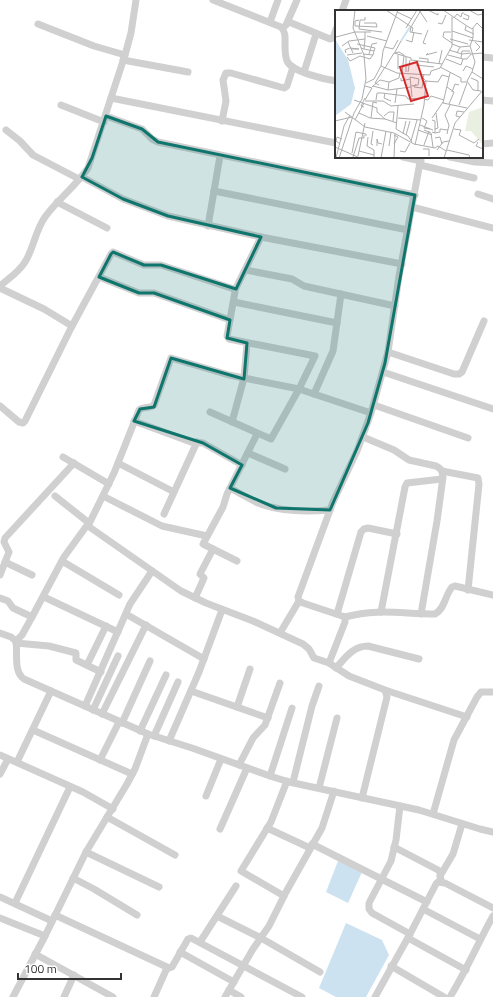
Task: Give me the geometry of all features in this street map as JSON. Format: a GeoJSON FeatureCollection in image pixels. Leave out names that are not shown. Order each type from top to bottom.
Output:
{"type":"FeatureCollection","features":[{"type":"Feature","properties":{"kind":"street"},"geometry":{"type":"LineString","coordinates":[[72,326],[0,287],[25,262],[41,223],[57,202],[88,168],[124,58],[131,33],[136,0]]}},
{"type":"Feature","properties":{"kind":"street"},"geometry":{"type":"LineString","coordinates":[[214,0],[279,25],[284,29]]}},
{"type":"Feature","properties":{"kind":"street"},"geometry":{"type":"LineString","coordinates":[[270,22],[278,0]]}},
{"type":"Feature","properties":{"kind":"street"},"geometry":{"type":"LineString","coordinates":[[297,0],[284,29],[285,54],[288,62],[293,67],[304,72],[335,81]]}},
{"type":"Feature","properties":{"kind":"street"},"geometry":{"type":"LineString","coordinates":[[342,10],[346,0]]}},
{"type":"Feature","properties":{"kind":"street"},"geometry":{"type":"LineString","coordinates":[[288,22],[332,39],[335,32]]}},
{"type":"Feature","properties":{"kind":"street"},"geometry":{"type":"LineString","coordinates":[[38,24],[124,58],[188,72]]}},
{"type":"Feature","properties":{"kind":"street"},"geometry":{"type":"LineString","coordinates":[[304,72],[316,34]]}},
{"type":"Feature","properties":{"kind":"street"},"geometry":{"type":"LineString","coordinates":[[483,57],[493,58]]}},
{"type":"Feature","properties":{"kind":"street"},"geometry":{"type":"LineString","coordinates":[[222,120],[226,101],[223,80],[226,73],[231,73],[286,88],[293,67]]}},
{"type":"Feature","properties":{"kind":"street"},"geometry":{"type":"LineString","coordinates":[[111,98],[335,143]]}},
{"type":"Feature","properties":{"kind":"street"},"geometry":{"type":"LineString","coordinates":[[483,100],[493,101]]}},
{"type":"Feature","properties":{"kind":"street"},"geometry":{"type":"LineString","coordinates":[[61,105],[142,129],[155,141],[220,156],[415,195]]}},
{"type":"Feature","properties":{"kind":"street"},"geometry":{"type":"LineString","coordinates":[[6,130],[20,141],[33,155],[146,209],[208,226],[402,264]]}},
{"type":"Feature","properties":{"kind":"street"},"geometry":{"type":"LineString","coordinates":[[483,144],[493,143]]}},
{"type":"Feature","properties":{"kind":"street"},"geometry":{"type":"LineString","coordinates":[[208,226],[220,156]]}},
{"type":"Feature","properties":{"kind":"street"},"geometry":{"type":"LineString","coordinates":[[406,158],[474,178]]}},
{"type":"Feature","properties":{"kind":"street"},"geometry":{"type":"LineString","coordinates":[[455,158],[475,162],[493,163]]}},
{"type":"Feature","properties":{"kind":"street"},"geometry":{"type":"LineString","coordinates":[[280,633],[299,601],[302,585],[330,510],[372,414],[388,352],[420,161]]}},
{"type":"Feature","properties":{"kind":"street"},"geometry":{"type":"LineString","coordinates":[[214,191],[408,230]]}},
{"type":"Feature","properties":{"kind":"street"},"geometry":{"type":"LineString","coordinates":[[478,194],[493,199]]}},
{"type":"Feature","properties":{"kind":"street"},"geometry":{"type":"LineString","coordinates":[[57,202],[108,228]]}},
{"type":"Feature","properties":{"kind":"street"},"geometry":{"type":"LineString","coordinates":[[412,207],[493,228]]}},
{"type":"Feature","properties":{"kind":"street"},"geometry":{"type":"LineString","coordinates":[[210,412],[268,439],[272,438],[315,356],[227,338],[235,290],[261,237]]}},
{"type":"Feature","properties":{"kind":"street"},"geometry":{"type":"LineString","coordinates":[[0,406],[19,422],[23,423],[26,421],[72,326],[110,254],[114,252],[144,265],[161,265],[233,288],[235,290]]}},
{"type":"Feature","properties":{"kind":"street"},"geometry":{"type":"LineString","coordinates":[[246,270],[292,279],[304,286],[395,306]]}},
{"type":"Feature","properties":{"kind":"street"},"geometry":{"type":"LineString","coordinates":[[99,277],[139,294],[154,293],[230,320]]}},
{"type":"Feature","properties":{"kind":"street"},"geometry":{"type":"LineString","coordinates":[[314,394],[333,351],[341,294]]}},
{"type":"Feature","properties":{"kind":"street"},"geometry":{"type":"LineString","coordinates":[[234,302],[337,323]]}},
{"type":"Feature","properties":{"kind":"street"},"geometry":{"type":"LineString","coordinates":[[388,352],[454,374],[459,374],[462,372],[484,321]]}},
{"type":"Feature","properties":{"kind":"street"},"geometry":{"type":"LineString","coordinates":[[232,422],[244,378],[247,343]]}},
{"type":"Feature","properties":{"kind":"street"},"geometry":{"type":"LineString","coordinates":[[372,414],[299,389],[244,378],[171,358],[154,405],[152,407],[140,409],[103,496],[88,524],[62,561],[44,597],[22,635],[16,642],[17,670],[19,676],[24,679],[140,731],[270,776],[433,814],[462,824],[493,832]]}},
{"type":"Feature","properties":{"kind":"street"},"geometry":{"type":"LineString","coordinates":[[383,372],[493,409]]}},
{"type":"Feature","properties":{"kind":"street"},"geometry":{"type":"LineString","coordinates":[[374,405],[468,438]]}},
{"type":"Feature","properties":{"kind":"street"},"geometry":{"type":"LineString","coordinates":[[134,421],[191,442],[206,444],[242,465]]}},
{"type":"Feature","properties":{"kind":"street"},"geometry":{"type":"LineString","coordinates":[[237,561],[203,544],[223,507],[230,488],[257,434]]}},
{"type":"Feature","properties":{"kind":"street"},"geometry":{"type":"LineString","coordinates":[[363,437],[394,450],[409,460],[436,466],[442,471],[478,478],[479,484],[468,590]]}},
{"type":"Feature","properties":{"kind":"street"},"geometry":{"type":"LineString","coordinates":[[164,514],[197,442]]}},
{"type":"Feature","properties":{"kind":"street"},"geometry":{"type":"LineString","coordinates":[[248,453],[285,469]]}},
{"type":"Feature","properties":{"kind":"street"},"geometry":{"type":"LineString","coordinates":[[64,457],[109,484]]}},
{"type":"Feature","properties":{"kind":"street"},"geometry":{"type":"LineString","coordinates":[[0,575],[9,552],[4,542],[5,538],[74,463]]}},
{"type":"Feature","properties":{"kind":"street"},"geometry":{"type":"LineString","coordinates":[[118,463],[174,492]]}},
{"type":"Feature","properties":{"kind":"street"},"geometry":{"type":"LineString","coordinates":[[421,614],[437,521],[442,471]]}},
{"type":"Feature","properties":{"kind":"street"},"geometry":{"type":"LineString","coordinates":[[381,612],[405,487],[407,483],[442,479]]}},
{"type":"Feature","properties":{"kind":"street"},"geometry":{"type":"LineString","coordinates":[[230,488],[258,502],[276,508],[308,512],[330,510]]}},
{"type":"Feature","properties":{"kind":"street"},"geometry":{"type":"LineString","coordinates":[[55,496],[89,523],[89,528],[181,591],[194,598],[253,621],[303,644],[309,649],[314,658],[328,663],[349,676],[385,690],[467,717]]}},
{"type":"Feature","properties":{"kind":"street"},"geometry":{"type":"LineString","coordinates":[[103,496],[158,525],[207,536]]}},
{"type":"Feature","properties":{"kind":"street"},"geometry":{"type":"LineString","coordinates":[[337,614],[361,532],[368,528],[397,534]]}},
{"type":"Feature","properties":{"kind":"street"},"geometry":{"type":"LineString","coordinates":[[194,598],[204,578],[200,574],[213,550]]}},
{"type":"Feature","properties":{"kind":"street"},"geometry":{"type":"LineString","coordinates":[[62,561],[119,595]]}},
{"type":"Feature","properties":{"kind":"street"},"geometry":{"type":"LineString","coordinates":[[5,562],[32,575]]}},
{"type":"Feature","properties":{"kind":"street"},"geometry":{"type":"LineString","coordinates":[[85,706],[130,604],[152,571]]}},
{"type":"Feature","properties":{"kind":"street"},"geometry":{"type":"LineString","coordinates":[[299,601],[345,617],[366,612],[435,614],[442,608],[452,587],[493,595]]}},
{"type":"Feature","properties":{"kind":"street"},"geometry":{"type":"LineString","coordinates":[[44,597],[118,632]]}},
{"type":"Feature","properties":{"kind":"street"},"geometry":{"type":"LineString","coordinates":[[0,598],[8,601],[13,608],[32,617]]}},
{"type":"Feature","properties":{"kind":"street"},"geometry":{"type":"LineString","coordinates":[[169,741],[204,659],[222,610]]}},
{"type":"Feature","properties":{"kind":"street"},"geometry":{"type":"LineString","coordinates":[[126,614],[204,659]]}},
{"type":"Feature","properties":{"kind":"street"},"geometry":{"type":"LineString","coordinates":[[328,663],[345,622],[345,617]]}},
{"type":"Feature","properties":{"kind":"street"},"geometry":{"type":"LineString","coordinates":[[102,714],[146,625]]}},
{"type":"Feature","properties":{"kind":"street"},"geometry":{"type":"LineString","coordinates":[[87,665],[106,626]]}},
{"type":"Feature","properties":{"kind":"street"},"geometry":{"type":"LineString","coordinates":[[0,633],[11,637],[16,642],[49,646],[76,653],[75,659],[100,672]]}},
{"type":"Feature","properties":{"kind":"street"},"geometry":{"type":"LineString","coordinates":[[336,668],[352,651],[362,646],[368,646],[419,659]]}},
{"type":"Feature","properties":{"kind":"street"},"geometry":{"type":"LineString","coordinates":[[93,710],[118,656]]}},
{"type":"Feature","properties":{"kind":"street"},"geometry":{"type":"LineString","coordinates":[[100,760],[150,660]]}},
{"type":"Feature","properties":{"kind":"street"},"geometry":{"type":"LineString","coordinates":[[237,707],[250,669]]}},
{"type":"Feature","properties":{"kind":"street"},"geometry":{"type":"LineString","coordinates":[[140,731],[166,675]]}},
{"type":"Feature","properties":{"kind":"street"},"geometry":{"type":"LineString","coordinates":[[13,997],[86,852],[113,809],[132,774],[178,682]]}},
{"type":"Feature","properties":{"kind":"street"},"geometry":{"type":"LineString","coordinates":[[239,765],[253,738],[265,725],[280,682]]}},
{"type":"Feature","properties":{"kind":"street"},"geometry":{"type":"LineString","coordinates":[[284,896],[241,871],[271,822],[290,781],[319,686]]}},
{"type":"Feature","properties":{"kind":"street"},"geometry":{"type":"LineString","coordinates":[[362,798],[387,697],[385,690]]}},
{"type":"Feature","properties":{"kind":"street"},"geometry":{"type":"LineString","coordinates":[[17,762],[51,691]]}},
{"type":"Feature","properties":{"kind":"street"},"geometry":{"type":"LineString","coordinates":[[191,691],[268,718]]}},
{"type":"Feature","properties":{"kind":"street"},"geometry":{"type":"LineString","coordinates":[[433,814],[452,747],[477,697],[481,692],[493,692]]}},
{"type":"Feature","properties":{"kind":"street"},"geometry":{"type":"LineString","coordinates":[[270,776],[292,708]]}},
{"type":"Feature","properties":{"kind":"street"},"geometry":{"type":"LineString","coordinates":[[319,788],[337,718]]}},
{"type":"Feature","properties":{"kind":"street"},"geometry":{"type":"LineString","coordinates":[[33,730],[132,774]]}},
{"type":"Feature","properties":{"kind":"street"},"geometry":{"type":"LineString","coordinates":[[0,755],[70,786],[113,809]]}},
{"type":"Feature","properties":{"kind":"street"},"geometry":{"type":"LineString","coordinates":[[0,774],[8,759]]}},
{"type":"Feature","properties":{"kind":"street"},"geometry":{"type":"LineString","coordinates":[[206,796],[221,759]]}},
{"type":"Feature","properties":{"kind":"street"},"geometry":{"type":"LineString","coordinates":[[220,829],[247,768]]}},
{"type":"Feature","properties":{"kind":"street"},"geometry":{"type":"LineString","coordinates":[[15,903],[70,786]]}},
{"type":"Feature","properties":{"kind":"street"},"geometry":{"type":"LineString","coordinates":[[225,997],[272,921],[284,896],[322,828],[334,792]]}},
{"type":"Feature","properties":{"kind":"street"},"geometry":{"type":"LineString","coordinates":[[400,806],[391,861],[369,903],[369,909],[409,936],[466,970]]}},
{"type":"Feature","properties":{"kind":"street"},"geometry":{"type":"LineString","coordinates":[[107,817],[175,855]]}},
{"type":"Feature","properties":{"kind":"street"},"geometry":{"type":"LineString","coordinates":[[375,997],[453,854],[462,824]]}},
{"type":"Feature","properties":{"kind":"street"},"geometry":{"type":"LineString","coordinates":[[267,828],[311,846],[382,880],[480,939]]}},
{"type":"Feature","properties":{"kind":"street"},"geometry":{"type":"LineString","coordinates":[[394,847],[438,870],[440,879],[493,908]]}},
{"type":"Feature","properties":{"kind":"street"},"geometry":{"type":"LineString","coordinates":[[86,852],[158,887]]}},
{"type":"Feature","properties":{"kind":"street"},"geometry":{"type":"LineString","coordinates":[[73,878],[137,915]]}},
{"type":"Feature","properties":{"kind":"street"},"geometry":{"type":"LineString","coordinates":[[200,942],[236,886]]}},
{"type":"Feature","properties":{"kind":"street"},"geometry":{"type":"LineString","coordinates":[[1,898],[54,918],[167,968],[172,967],[189,938],[200,942],[302,997]]}},
{"type":"Feature","properties":{"kind":"street"},"geometry":{"type":"LineString","coordinates":[[217,916],[261,938],[320,972]]}},
{"type":"Feature","properties":{"kind":"street"},"geometry":{"type":"LineString","coordinates":[[450,997],[466,970],[480,939],[493,916]]}},
{"type":"Feature","properties":{"kind":"street"},"geometry":{"type":"LineString","coordinates":[[0,918],[45,936]]}},
{"type":"Feature","properties":{"kind":"street"},"geometry":{"type":"LineString","coordinates":[[180,952],[234,982]]}},
{"type":"Feature","properties":{"kind":"street"},"geometry":{"type":"LineString","coordinates":[[35,954],[113,997]]}},
{"type":"Feature","properties":{"kind":"street"},"geometry":{"type":"LineString","coordinates":[[391,966],[444,997]]}},
{"type":"Feature","properties":{"kind":"street"},"geometry":{"type":"LineString","coordinates":[[154,997],[167,968]]}},
{"type":"Feature","properties":{"kind":"street"},"geometry":{"type":"LineString","coordinates":[[64,997],[74,975]]}},
{"type":"Feature","properties":{"kind":"street"},"geometry":{"type":"LineString","coordinates":[[229,990],[241,997]]}},
{"type":"Feature","properties":{"kind":"highlighted area"},"geometry":{"type":"Polygon","coordinates":[[[106,116],[142,129],[158,142],[415,195],[385,363],[368,423],[330,510],[276,508],[230,488],[242,465],[203,443],[134,421],[140,409],[154,407],[171,358],[244,379],[247,343],[227,338],[230,320],[154,293],[139,293],[99,277],[111,254],[113,252],[144,265],[161,265],[236,289],[261,237],[168,216],[123,199],[82,177],[92,158],[106,116]]]}},
{"type":"Feature","properties":{"kind":"water"},"geometry":{"type":"Polygon","coordinates":[[[338,861],[362,872],[348,903],[326,892],[338,861]]]}},
{"type":"Feature","properties":{"kind":"water"},"geometry":{"type":"Polygon","coordinates":[[[346,923],[382,940],[389,955],[366,997],[336,997],[319,988],[346,923]]]}}]}
